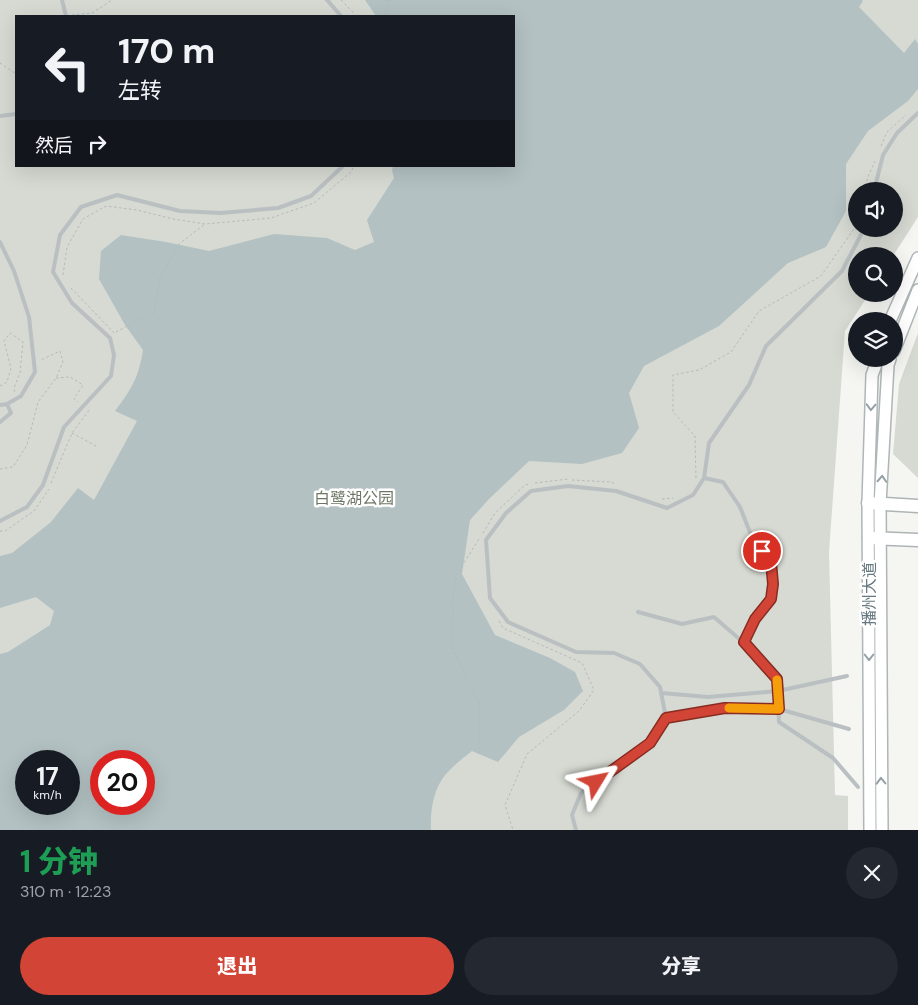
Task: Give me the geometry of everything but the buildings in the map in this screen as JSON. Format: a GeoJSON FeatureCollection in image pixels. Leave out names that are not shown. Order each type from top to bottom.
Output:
{"type":"FeatureCollection","features":[{"type":"Feature","properties":{"kind":"main road"},"geometry":{"type":"LineString","coordinates":[[894,312],[918,258]]}},
{"type":"Feature","properties":{"kind":"main road"},"geometry":{"type":"LineString","coordinates":[[903,328],[918,290]]}},
{"type":"Feature","properties":{"kind":"main road","name":"播州大道"},"geometry":{"type":"LineString","coordinates":[[875,367],[872,374],[874,504],[882,830]]}},
{"type":"Feature","properties":{"kind":"main road","name":"播州大道"},"geometry":{"type":"LineString","coordinates":[[874,504],[888,367]]}},
{"type":"Feature","properties":{"kind":"main road"},"geometry":{"type":"LineString","coordinates":[[874,504],[918,506]]}},
{"type":"Feature","properties":{"kind":"main road"},"geometry":{"type":"LineString","coordinates":[[875,538],[918,540]]}},
{"type":"Feature","properties":{"kind":"main road","name":"播州大道"},"geometry":{"type":"LineString","coordinates":[[870,830],[875,538]]}},
{"type":"Feature","properties":{"kind":"lane"},"geometry":{"type":"LineString","coordinates":[[62,0],[65,15]]}},
{"type":"Feature","properties":{"kind":"lane"},"geometry":{"type":"LineString","coordinates":[[327,0],[340,15]]}},
{"type":"Feature","properties":{"kind":"lane"},"geometry":{"type":"LineString","coordinates":[[876,182],[882,155],[897,133],[918,113]]}},
{"type":"Feature","properties":{"kind":"lane"},"geometry":{"type":"LineString","coordinates":[[0,116],[15,114]]}},
{"type":"Feature","properties":{"kind":"lane"},"geometry":{"type":"LineString","coordinates":[[0,521],[27,507],[43,486],[64,428],[111,376],[114,355],[110,338],[72,304],[53,272],[60,235],[81,207],[117,194],[180,211],[220,214],[278,208],[312,196],[342,167]]}},
{"type":"Feature","properties":{"kind":"lane"},"geometry":{"type":"LineString","coordinates":[[576,830],[572,815],[581,793],[650,743],[666,718],[660,686],[640,664],[614,653],[576,652],[508,622],[490,598],[486,540],[506,513],[531,491],[568,486],[616,490],[667,508],[693,495],[704,478],[709,443],[749,385],[766,346],[842,271],[860,237]]}},
{"type":"Feature","properties":{"kind":"lane"},"geometry":{"type":"LineString","coordinates":[[0,242],[14,271],[28,318],[35,372],[21,396],[7,404],[0,405]]}},
{"type":"Feature","properties":{"kind":"lane"},"geometry":{"type":"LineString","coordinates":[[0,422],[11,413],[7,404]]}},
{"type":"Feature","properties":{"kind":"lane"},"geometry":{"type":"LineString","coordinates":[[704,478],[723,482],[740,507],[753,540],[771,562],[773,584],[771,599],[755,619],[744,642]]}},
{"type":"Feature","properties":{"kind":"lane"},"geometry":{"type":"LineString","coordinates":[[638,612],[682,624],[714,617],[744,642],[777,679],[779,722],[833,758],[858,787]]}},
{"type":"Feature","properties":{"kind":"lane"},"geometry":{"type":"LineString","coordinates":[[661,693],[708,697],[778,691],[847,676]]}},
{"type":"Feature","properties":{"kind":"lane"},"geometry":{"type":"LineString","coordinates":[[666,718],[725,708],[779,709],[849,729]]}},
{"type":"Feature","properties":{"kind":"path"},"geometry":{"type":"LineString","coordinates":[[74,15],[92,13],[112,0]]}},
{"type":"Feature","properties":{"kind":"path"},"geometry":{"type":"LineString","coordinates":[[341,0],[354,15]]}},
{"type":"Feature","properties":{"kind":"path"},"geometry":{"type":"LineString","coordinates":[[384,15],[390,0]]}},
{"type":"Feature","properties":{"kind":"path"},"geometry":{"type":"LineString","coordinates":[[0,63],[15,73]]}},
{"type":"Feature","properties":{"kind":"path"},"geometry":{"type":"LineString","coordinates":[[63,280],[67,247],[79,226],[83,220],[106,206],[205,224],[271,218],[314,203],[351,172],[354,167]]}},
{"type":"Feature","properties":{"kind":"path"},"geometry":{"type":"LineString","coordinates":[[115,332],[154,312],[160,278],[179,244],[205,224]]}},
{"type":"Feature","properties":{"kind":"path"},"geometry":{"type":"LineString","coordinates":[[697,482],[695,436],[672,412],[673,376],[698,370],[731,352],[759,311],[821,276],[848,237]]}},
{"type":"Feature","properties":{"kind":"path"},"geometry":{"type":"LineString","coordinates":[[69,286],[115,332],[116,340]]}},
{"type":"Feature","properties":{"kind":"path"},"geometry":{"type":"LineString","coordinates":[[0,386],[8,382],[11,368],[4,341],[10,333],[23,342],[20,372],[14,388],[17,398]]}},
{"type":"Feature","properties":{"kind":"path"},"geometry":{"type":"LineString","coordinates":[[0,469],[13,467],[27,445],[38,402],[56,378],[63,362],[60,351],[34,364]]}},
{"type":"Feature","properties":{"kind":"path"},"geometry":{"type":"LineString","coordinates":[[56,378],[70,377],[83,384],[74,399],[83,406]]}},
{"type":"Feature","properties":{"kind":"path"},"geometry":{"type":"LineString","coordinates":[[0,531],[5,531],[34,511],[47,492],[72,433],[92,406]]}},
{"type":"Feature","properties":{"kind":"path"},"geometry":{"type":"LineString","coordinates":[[64,428],[96,446]]}},
{"type":"Feature","properties":{"kind":"path"},"geometry":{"type":"LineString","coordinates":[[483,533],[495,513],[525,485],[564,479],[611,482],[619,486]]}},
{"type":"Feature","properties":{"kind":"path"},"geometry":{"type":"LineString","coordinates":[[661,499],[678,498]]}},
{"type":"Feature","properties":{"kind":"path"},"geometry":{"type":"LineString","coordinates":[[479,754],[480,704],[452,647],[453,591],[457,574],[479,539],[480,548]]}},
{"type":"Feature","properties":{"kind":"path"},"geometry":{"type":"LineString","coordinates":[[499,621],[503,628],[582,663],[594,690],[579,711],[527,754],[505,805],[514,830]]}},
{"type":"Feature","properties":{"kind":"green space","name":"白鹭湖公园"},"geometry":{"type":"Polygon","coordinates":[[[0,0],[918,0],[918,217],[899,247],[848,247],[848,302],[864,302],[857,312],[848,312],[848,326],[845,331],[829,552],[835,795],[848,796],[848,830],[0,830],[0,0]]]}},
{"type":"Feature","properties":{"kind":"green space"},"geometry":{"type":"Polygon","coordinates":[[[918,333],[918,478],[893,454],[899,384],[918,333]]]}},
{"type":"Feature","properties":{"kind":"shaded area","name":"白鹭湖公园"},"geometry":{"type":"Polygon","coordinates":[[[365,0],[862,0],[859,7],[904,53],[915,39],[918,44],[918,89],[908,101],[868,131],[846,164],[846,211],[826,247],[788,263],[719,326],[644,366],[629,393],[639,428],[622,453],[582,464],[529,461],[470,520],[462,574],[495,635],[550,658],[575,672],[583,691],[564,710],[519,737],[498,762],[472,751],[455,765],[446,774],[435,794],[431,816],[431,830],[0,830],[0,654],[8,652],[50,625],[54,611],[36,597],[0,608],[0,556],[12,553],[51,522],[78,488],[94,500],[137,421],[115,411],[134,383],[143,350],[125,325],[99,279],[101,251],[121,235],[209,251],[274,234],[327,238],[355,250],[374,242],[367,220],[394,178],[393,167],[515,167],[515,15],[375,15],[365,0]]]}},
{"type":"Feature","properties":{"kind":"slow traffic"},"geometry":{"type":"LineString","coordinates":[[729,708],[779,709],[777,680]]}},
{"type":"Feature","properties":{"kind":"route"},"geometry":{"type":"LineString","coordinates":[[596,782],[650,743],[666,718],[725,708],[779,709],[777,679],[744,642],[755,619],[771,599],[773,584],[771,562],[762,551]]}}]}
